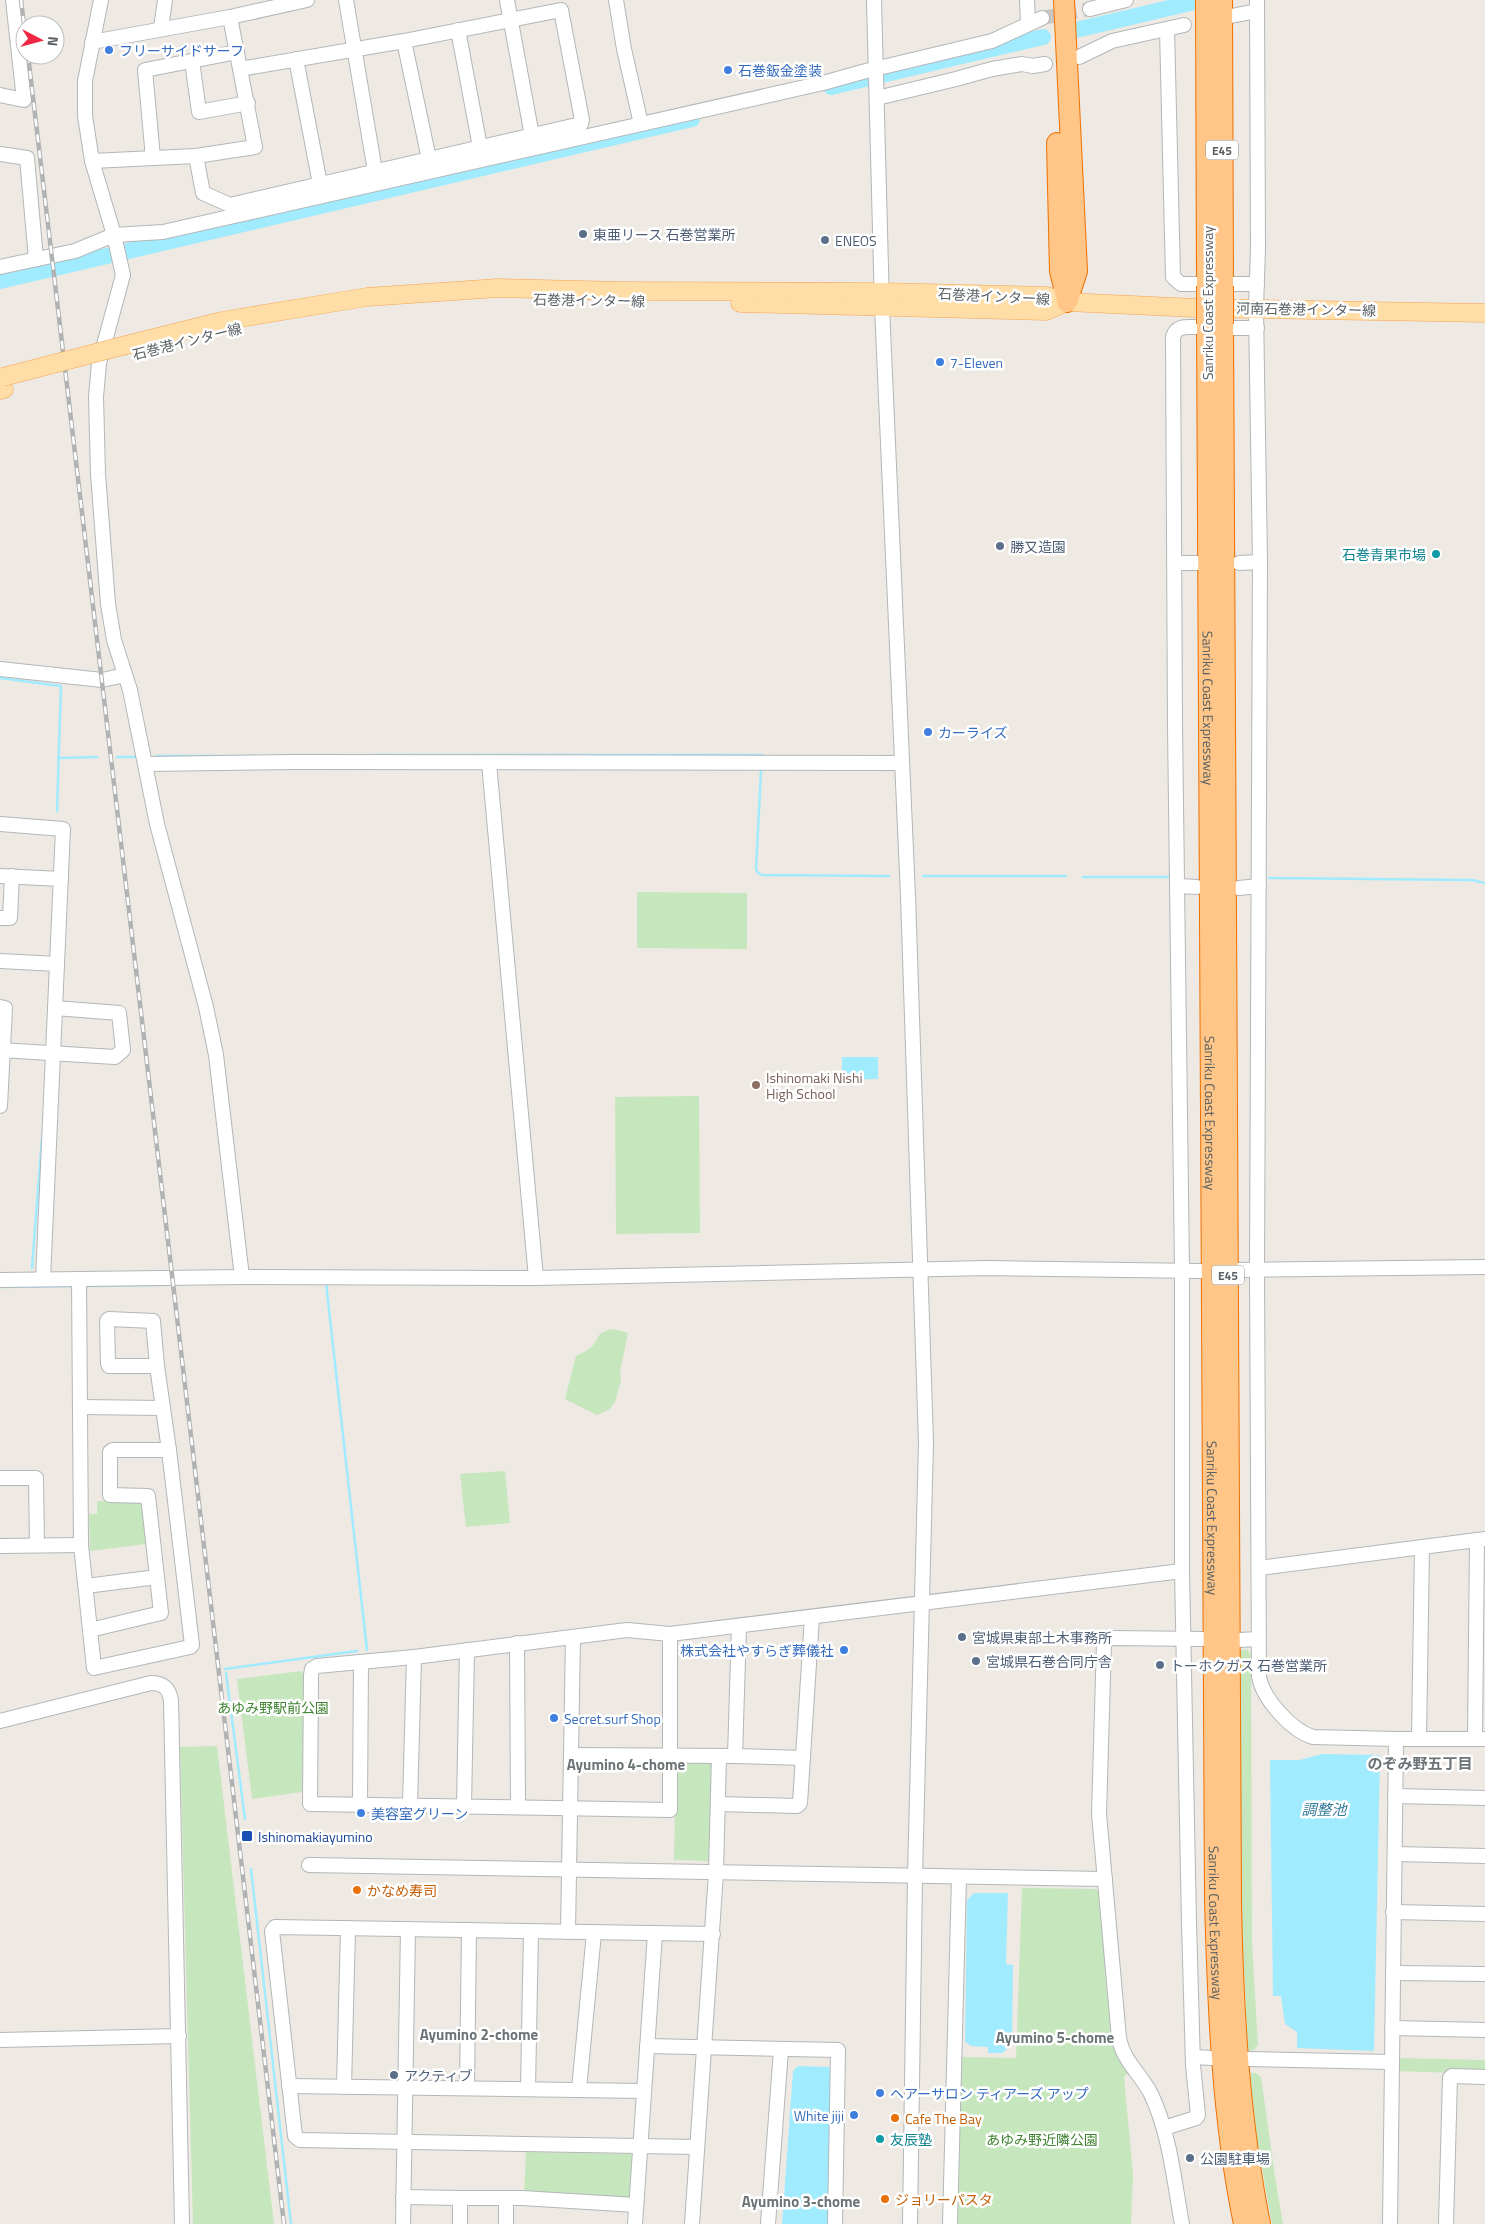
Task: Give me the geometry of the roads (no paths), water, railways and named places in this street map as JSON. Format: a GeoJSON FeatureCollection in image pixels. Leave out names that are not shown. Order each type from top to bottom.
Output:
{"type":"FeatureCollection","features":[{"type":"Feature","properties":{"kind":"highway"},"geometry":{"type":"LineString","coordinates":[[1054,0],[1060,271],[1068,302]]}},
{"type":"Feature","properties":{"kind":"highway"},"geometry":{"type":"LineString","coordinates":[[1064,0],[1076,271],[1068,302]]}},
{"type":"Feature","properties":{"kind":"highway","name":"Sanriku Coast Expressway"},"geometry":{"type":"LineString","coordinates":[[1207,12],[1207,217],[1215,285]]}},
{"type":"Feature","properties":{"kind":"highway","name":"Sanriku Coast Expressway"},"geometry":{"type":"LineString","coordinates":[[1207,12],[1215,285],[1214,1892],[1222,2061],[1244,2224]]}},
{"type":"Feature","properties":{"kind":"highway","name":"Sanriku Coast Expressway"},"geometry":{"type":"LineString","coordinates":[[1215,326],[1230,1902],[1241,2093],[1260,2224]]}},
{"type":"Feature","properties":{"kind":"main road","name":"石巻港インター線"},"geometry":{"type":"LineString","coordinates":[[2,384],[126,351],[222,321],[367,297],[498,288],[882,300],[1046,311],[1068,302]]}},
{"type":"Feature","properties":{"kind":"main road","name":"河南石巻港インター線"},"geometry":{"type":"LineString","coordinates":[[1068,302],[1485,313]]}},
{"type":"Feature","properties":{"kind":"street"},"geometry":{"type":"LineString","coordinates":[[0,95],[24,100],[13,0]]}},
{"type":"Feature","properties":{"kind":"street"},"geometry":{"type":"LineString","coordinates":[[101,0],[85,82],[85,116],[92,161],[115,239],[123,276],[120,293],[99,363],[95,425],[108,604],[114,640],[125,675],[146,764],[157,824],[206,1007],[216,1055],[242,1277]]}},
{"type":"Feature","properties":{"kind":"street"},"geometry":{"type":"LineString","coordinates":[[161,28],[165,0]]}},
{"type":"Feature","properties":{"kind":"street"},"geometry":{"type":"LineString","coordinates":[[92,42],[230,17],[307,0]]}},
{"type":"Feature","properties":{"kind":"street"},"geometry":{"type":"LineString","coordinates":[[346,0],[375,172]]}},
{"type":"Feature","properties":{"kind":"street"},"geometry":{"type":"LineString","coordinates":[[507,0],[532,136]]}},
{"type":"Feature","properties":{"kind":"street"},"geometry":{"type":"LineString","coordinates":[[616,0],[624,49],[641,124]]}},
{"type":"Feature","properties":{"kind":"street"},"geometry":{"type":"LineString","coordinates":[[874,0],[882,300],[902,763],[926,1442],[915,1876],[910,2224]]}},
{"type":"Feature","properties":{"kind":"street"},"geometry":{"type":"LineString","coordinates":[[1027,0],[1028,23]]}},
{"type":"Feature","properties":{"kind":"street"},"geometry":{"type":"LineString","coordinates":[[1090,9],[1126,0]]}},
{"type":"Feature","properties":{"kind":"street"},"geometry":{"type":"LineString","coordinates":[[1080,57],[1112,42],[1167,29],[1207,12],[1257,6],[1256,308],[1260,562],[1257,1270],[1259,1677],[1263,1692],[1296,1728],[1314,1737],[1480,1739],[1481,1540],[1259,1568]]}},
{"type":"Feature","properties":{"kind":"street"},"geometry":{"type":"LineString","coordinates":[[196,156],[203,193],[230,205],[532,136],[581,124],[582,120],[561,10],[404,41],[240,69]]}},
{"type":"Feature","properties":{"kind":"street"},"geometry":{"type":"LineString","coordinates":[[92,161],[196,156],[255,147],[230,17]]}},
{"type":"Feature","properties":{"kind":"street"},"geometry":{"type":"LineString","coordinates":[[0,267],[75,251],[115,239],[163,232],[823,83],[992,41],[1042,18]]}},
{"type":"Feature","properties":{"kind":"street"},"geometry":{"type":"LineString","coordinates":[[1167,29],[1173,277],[1182,284],[1257,284]]}},
{"type":"Feature","properties":{"kind":"street"},"geometry":{"type":"LineString","coordinates":[[458,30],[480,147]]}},
{"type":"Feature","properties":{"kind":"street"},"geometry":{"type":"LineString","coordinates":[[404,41],[429,160]]}},
{"type":"Feature","properties":{"kind":"street"},"geometry":{"type":"LineString","coordinates":[[153,158],[146,70],[237,52]]}},
{"type":"Feature","properties":{"kind":"street"},"geometry":{"type":"LineString","coordinates":[[296,59],[320,184]]}},
{"type":"Feature","properties":{"kind":"street"},"geometry":{"type":"LineString","coordinates":[[192,61],[199,112],[248,103]]}},
{"type":"Feature","properties":{"kind":"street"},"geometry":{"type":"LineString","coordinates":[[877,96],[956,80],[992,69],[1022,64],[1033,66],[1045,64]]}},
{"type":"Feature","properties":{"kind":"street"},"geometry":{"type":"LineString","coordinates":[[0,154],[27,158],[36,258]]}},
{"type":"Feature","properties":{"kind":"street"},"geometry":{"type":"LineString","coordinates":[[1164,2128],[1196,2118],[1198,2115],[1194,2058],[1182,1571],[1182,1270],[1175,726],[1173,337],[1174,331],[1178,328],[1215,326],[1257,328]]}},
{"type":"Feature","properties":{"kind":"street"},"geometry":{"type":"LineString","coordinates":[[1239,563],[1260,562]]}},
{"type":"Feature","properties":{"kind":"street"},"geometry":{"type":"LineString","coordinates":[[1174,564],[1197,563]]}},
{"type":"Feature","properties":{"kind":"street"},"geometry":{"type":"LineString","coordinates":[[0,669],[102,680],[125,675]]}},
{"type":"Feature","properties":{"kind":"street"},"geometry":{"type":"LineString","coordinates":[[146,764],[295,762],[902,763]]}},
{"type":"Feature","properties":{"kind":"street"},"geometry":{"type":"LineString","coordinates":[[489,763],[536,1278]]}},
{"type":"Feature","properties":{"kind":"street"},"geometry":{"type":"LineString","coordinates":[[0,824],[63,829],[43,1279]]}},
{"type":"Feature","properties":{"kind":"street"},"geometry":{"type":"LineString","coordinates":[[0,918],[10,918],[6,876],[60,879]]}},
{"type":"Feature","properties":{"kind":"street"},"geometry":{"type":"LineString","coordinates":[[1178,886],[1197,887]]}},
{"type":"Feature","properties":{"kind":"street"},"geometry":{"type":"LineString","coordinates":[[1239,888],[1259,886]]}},
{"type":"Feature","properties":{"kind":"street"},"geometry":{"type":"LineString","coordinates":[[0,962],[57,964]]}},
{"type":"Feature","properties":{"kind":"street"},"geometry":{"type":"LineString","coordinates":[[0,1007],[5,1008],[0,1106]]}},
{"type":"Feature","properties":{"kind":"street"},"geometry":{"type":"LineString","coordinates":[[2,1050],[115,1057],[123,1050],[119,1013],[55,1008]]}},
{"type":"Feature","properties":{"kind":"street"},"geometry":{"type":"LineString","coordinates":[[1236,1270],[1485,1267]]}},
{"type":"Feature","properties":{"kind":"street"},"geometry":{"type":"LineString","coordinates":[[0,1280],[242,1277],[536,1278],[920,1269],[1201,1271]]}},
{"type":"Feature","properties":{"kind":"street"},"geometry":{"type":"LineString","coordinates":[[79,1280],[81,1546],[94,1668],[192,1645],[153,1321],[109,1319],[107,1321],[108,1363],[110,1366],[157,1366]]}},
{"type":"Feature","properties":{"kind":"street"},"geometry":{"type":"LineString","coordinates":[[80,1408],[163,1408]]}},
{"type":"Feature","properties":{"kind":"street"},"geometry":{"type":"LineString","coordinates":[[90,1630],[161,1613],[148,1496],[110,1495],[110,1452],[113,1450],[169,1450]]}},
{"type":"Feature","properties":{"kind":"street"},"geometry":{"type":"LineString","coordinates":[[0,1478],[36,1478],[37,1545]]}},
{"type":"Feature","properties":{"kind":"street"},"geometry":{"type":"LineString","coordinates":[[0,1546],[81,1546]]}},
{"type":"Feature","properties":{"kind":"street"},"geometry":{"type":"LineString","coordinates":[[1419,1738],[1422,1547]]}},
{"type":"Feature","properties":{"kind":"street"},"geometry":{"type":"LineString","coordinates":[[670,1634],[672,1756],[670,1810],[310,1804],[310,1675],[312,1669],[317,1666],[414,1657],[627,1630],[670,1634],[1182,1571]]}},
{"type":"Feature","properties":{"kind":"street"},"geometry":{"type":"LineString","coordinates":[[86,1586],[156,1577]]}},
{"type":"Feature","properties":{"kind":"street"},"geometry":{"type":"LineString","coordinates":[[718,1804],[797,1806],[800,1803],[812,1617]]}},
{"type":"Feature","properties":{"kind":"street"},"geometry":{"type":"LineString","coordinates":[[735,1756],[739,1626]]}},
{"type":"Feature","properties":{"kind":"street"},"geometry":{"type":"LineString","coordinates":[[568,1932],[573,1637]]}},
{"type":"Feature","properties":{"kind":"street"},"geometry":{"type":"LineString","coordinates":[[1182,2224],[1164,2128],[1151,2094],[1125,2056],[1120,2045],[1100,1814],[1104,1642],[1107,1638],[1204,1640]]}},
{"type":"Feature","properties":{"kind":"street"},"geometry":{"type":"LineString","coordinates":[[1239,1640],[1259,1639]]}},
{"type":"Feature","properties":{"kind":"street"},"geometry":{"type":"LineString","coordinates":[[517,1644],[518,1807]]}},
{"type":"Feature","properties":{"kind":"street"},"geometry":{"type":"LineString","coordinates":[[464,1806],[467,1650]]}},
{"type":"Feature","properties":{"kind":"street"},"geometry":{"type":"LineString","coordinates":[[410,1805],[414,1657]]}},
{"type":"Feature","properties":{"kind":"street"},"geometry":{"type":"LineString","coordinates":[[360,1804],[361,1662]]}},
{"type":"Feature","properties":{"kind":"street"},"geometry":{"type":"LineString","coordinates":[[0,1720],[151,1682],[158,1683],[169,1691],[172,1700],[182,2224]]}},
{"type":"Feature","properties":{"kind":"street"},"geometry":{"type":"LineString","coordinates":[[1390,2224],[1396,1739]]}},
{"type":"Feature","properties":{"kind":"street"},"geometry":{"type":"LineString","coordinates":[[571,1755],[803,1758]]}},
{"type":"Feature","properties":{"kind":"street"},"geometry":{"type":"LineString","coordinates":[[692,2224],[716,1873],[719,1756]]}},
{"type":"Feature","properties":{"kind":"street"},"geometry":{"type":"LineString","coordinates":[[1395,1796],[1485,1798]]}},
{"type":"Feature","properties":{"kind":"street"},"geometry":{"type":"LineString","coordinates":[[1395,1854],[1485,1856]]}},
{"type":"Feature","properties":{"kind":"street"},"geometry":{"type":"LineString","coordinates":[[310,1865],[1105,1879]]}},
{"type":"Feature","properties":{"kind":"street"},"geometry":{"type":"LineString","coordinates":[[950,2224],[959,1877]]}},
{"type":"Feature","properties":{"kind":"street"},"geometry":{"type":"LineString","coordinates":[[1394,1912],[1485,1914]]}},
{"type":"Feature","properties":{"kind":"street"},"geometry":{"type":"LineString","coordinates":[[697,2147],[300,2140],[295,2136],[272,1932],[275,1927],[712,1934]]}},
{"type":"Feature","properties":{"kind":"street"},"geometry":{"type":"LineString","coordinates":[[344,2087],[348,1928]]}},
{"type":"Feature","properties":{"kind":"street"},"geometry":{"type":"LineString","coordinates":[[403,2224],[408,1929]]}},
{"type":"Feature","properties":{"kind":"street"},"geometry":{"type":"LineString","coordinates":[[467,2088],[469,1930]]}},
{"type":"Feature","properties":{"kind":"street"},"geometry":{"type":"LineString","coordinates":[[528,2089],[531,1931]]}},
{"type":"Feature","properties":{"kind":"street"},"geometry":{"type":"LineString","coordinates":[[579,2089],[594,1933]]}},
{"type":"Feature","properties":{"kind":"street"},"geometry":{"type":"LineString","coordinates":[[635,2224],[655,1933]]}},
{"type":"Feature","properties":{"kind":"street"},"geometry":{"type":"LineString","coordinates":[[1393,1973],[1485,1974]]}},
{"type":"Feature","properties":{"kind":"street"},"geometry":{"type":"LineString","coordinates":[[1392,2028],[1485,2030]]}},
{"type":"Feature","properties":{"kind":"street"},"geometry":{"type":"LineString","coordinates":[[0,2040],[179,2036]]}},
{"type":"Feature","properties":{"kind":"street"},"geometry":{"type":"LineString","coordinates":[[647,2046],[838,2050],[836,2224]]}},
{"type":"Feature","properties":{"kind":"street"},"geometry":{"type":"LineString","coordinates":[[768,2224],[781,2050]]}},
{"type":"Feature","properties":{"kind":"street"},"geometry":{"type":"LineString","coordinates":[[1194,2058],[1212,2058]]}},
{"type":"Feature","properties":{"kind":"street"},"geometry":{"type":"LineString","coordinates":[[1248,2060],[1391,2062]]}},
{"type":"Feature","properties":{"kind":"street"},"geometry":{"type":"LineString","coordinates":[[1446,2224],[1450,2078],[1452,2076],[1485,2077]]}},
{"type":"Feature","properties":{"kind":"street"},"geometry":{"type":"LineString","coordinates":[[290,2086],[579,2089],[644,2092]]}},
{"type":"Feature","properties":{"kind":"street"},"geometry":{"type":"LineString","coordinates":[[403,2197],[506,2198],[636,2205]]}},
{"type":"Feature","properties":{"kind":"street"},"geometry":{"type":"LineString","coordinates":[[460,2198],[460,2224]]}},
{"type":"Feature","properties":{"kind":"street"},"geometry":{"type":"LineString","coordinates":[[506,2198],[506,2224]]}},
{"type":"Feature","properties":{"kind":"water"},"geometry":{"type":"Polygon","coordinates":[[[842,1057],[878,1057],[878,1079],[842,1080],[842,1057]]]}},
{"type":"Feature","properties":{"kind":"water","name":"調整池"},"geometry":{"type":"Polygon","coordinates":[[[1322,1754],[1380,1755],[1374,2051],[1297,2048],[1297,2032],[1285,2024],[1281,1996],[1273,1996],[1270,1760],[1300,1760],[1322,1754]]]}},
{"type":"Feature","properties":{"kind":"water"},"geometry":{"type":"Polygon","coordinates":[[[974,1893],[1008,1893],[1006,1964],[1013,1965],[1012,2045],[1002,2053],[988,2053],[988,2047],[971,2046],[965,2042],[967,1900],[974,1893]]]}},
{"type":"Feature","properties":{"kind":"water"},"geometry":{"type":"Polygon","coordinates":[[[798,2066],[829,2067],[831,2070],[829,2224],[782,2224],[793,2071],[798,2066]]]}},
{"type":"Feature","properties":{"kind":"waterway"},"geometry":{"type":"LineString","coordinates":[[1076,30],[1203,0]]}},
{"type":"Feature","properties":{"kind":"waterway"},"geometry":{"type":"LineString","coordinates":[[831,87],[1043,37]]}},
{"type":"Feature","properties":{"kind":"waterway"},"geometry":{"type":"LineString","coordinates":[[0,281],[692,119]]}},
{"type":"Feature","properties":{"kind":"waterway"},"geometry":{"type":"LineString","coordinates":[[0,678],[61,686],[57,811]]}},
{"type":"Feature","properties":{"kind":"waterway"},"geometry":{"type":"LineString","coordinates":[[373,755],[762,755]]}},
{"type":"Feature","properties":{"kind":"waterway"},"geometry":{"type":"LineString","coordinates":[[156,756],[260,756]]}},
{"type":"Feature","properties":{"kind":"waterway"},"geometry":{"type":"LineString","coordinates":[[58,758],[97,757]]}},
{"type":"Feature","properties":{"kind":"waterway"},"geometry":{"type":"LineString","coordinates":[[117,757],[138,757]]}},
{"type":"Feature","properties":{"kind":"waterway"},"geometry":{"type":"LineString","coordinates":[[761,771],[756,869],[758,873],[762,875],[889,876]]}},
{"type":"Feature","properties":{"kind":"waterway"},"geometry":{"type":"LineString","coordinates":[[923,876],[1066,876]]}},
{"type":"Feature","properties":{"kind":"waterway"},"geometry":{"type":"LineString","coordinates":[[1083,877],[1169,877]]}},
{"type":"Feature","properties":{"kind":"waterway"},"geometry":{"type":"LineString","coordinates":[[1269,878],[1472,880],[1485,883]]}},
{"type":"Feature","properties":{"kind":"waterway"},"geometry":{"type":"LineString","coordinates":[[32,1268],[42,1138]]}},
{"type":"Feature","properties":{"kind":"waterway"},"geometry":{"type":"LineString","coordinates":[[326,1283],[367,1650]]}},
{"type":"Feature","properties":{"kind":"waterway"},"geometry":{"type":"LineString","coordinates":[[84,1286],[158,1285]]}},
{"type":"Feature","properties":{"kind":"waterway"},"geometry":{"type":"LineString","coordinates":[[0,1287],[74,1286]]}},
{"type":"Feature","properties":{"kind":"waterway"},"geometry":{"type":"LineString","coordinates":[[225,1669],[357,1651]]}},
{"type":"Feature","properties":{"kind":"waterway"},"geometry":{"type":"LineString","coordinates":[[226,1673],[245,1819]]}},
{"type":"Feature","properties":{"kind":"waterway"},"geometry":{"type":"LineString","coordinates":[[251,1869],[291,2224]]}},
{"type":"Feature","properties":{"kind":"tunnel"},"geometry":{"type":"LineString","coordinates":[[1042,18],[1090,9]]}},
{"type":"Feature","properties":{"kind":"railway"},"geometry":{"type":"LineString","coordinates":[[21,0],[23,15]]}},
{"type":"Feature","properties":{"kind":"railway"},"geometry":{"type":"LineString","coordinates":[[29,65],[284,2224]]}},
{"type":"Feature","properties":{"kind":"place","name":"フリーサイドサーフ"},"geometry":{"type":"Point","coordinates":[109,50]}},
{"type":"Feature","properties":{"kind":"place","name":"石巻鈑金塗装"},"geometry":{"type":"Point","coordinates":[728,70]}},
{"type":"Feature","properties":{"kind":"place","name":"東亜リース 石巻営業所"},"geometry":{"type":"Point","coordinates":[583,234]}},
{"type":"Feature","properties":{"kind":"place","name":"ENEOS"},"geometry":{"type":"Point","coordinates":[825,240]}},
{"type":"Feature","properties":{"kind":"place","name":"7-Eleven"},"geometry":{"type":"Point","coordinates":[940,362]}},
{"type":"Feature","properties":{"kind":"place","name":"勝又造園"},"geometry":{"type":"Point","coordinates":[1000,546]}},
{"type":"Feature","properties":{"kind":"place","name":"石巻青果市場"},"geometry":{"type":"Point","coordinates":[1436,554]}},
{"type":"Feature","properties":{"kind":"place","name":"カーライズ"},"geometry":{"type":"Point","coordinates":[928,732]}},
{"type":"Feature","properties":{"kind":"place","name":"Ishinomaki Nishi High School"},"geometry":{"type":"Point","coordinates":[756,1085]}},
{"type":"Feature","properties":{"kind":"place","name":"宮城県東部土木事務所"},"geometry":{"type":"Point","coordinates":[962,1637]}},
{"type":"Feature","properties":{"kind":"place","name":"株式会社やすらぎ葬儀社"},"geometry":{"type":"Point","coordinates":[844,1650]}},
{"type":"Feature","properties":{"kind":"place","name":"宮城県石巻合同庁舎"},"geometry":{"type":"Point","coordinates":[976,1661]}},
{"type":"Feature","properties":{"kind":"place","name":"トーホクガス 石巻営業所"},"geometry":{"type":"Point","coordinates":[1160,1665]}},
{"type":"Feature","properties":{"kind":"place","name":"Secret.surf Shop"},"geometry":{"type":"Point","coordinates":[554,1718]}},
{"type":"Feature","properties":{"kind":"place","name":"美容室グリーン"},"geometry":{"type":"Point","coordinates":[361,1813]}},
{"type":"Feature","properties":{"kind":"place","name":"Ishinomakiayumino"},"geometry":{"type":"Point","coordinates":[247,1836]}},
{"type":"Feature","properties":{"kind":"place","name":"かなめ寿司"},"geometry":{"type":"Point","coordinates":[357,1890]}},
{"type":"Feature","properties":{"kind":"place","name":"アクティブ"},"geometry":{"type":"Point","coordinates":[394,2075]}},
{"type":"Feature","properties":{"kind":"place","name":"ヘアーサロン ティアーズ アップ"},"geometry":{"type":"Point","coordinates":[880,2093]}},
{"type":"Feature","properties":{"kind":"place","name":"White jiji"},"geometry":{"type":"Point","coordinates":[854,2115]}},
{"type":"Feature","properties":{"kind":"place","name":"Cafe The Bay"},"geometry":{"type":"Point","coordinates":[895,2118]}},
{"type":"Feature","properties":{"kind":"place","name":"友辰塾"},"geometry":{"type":"Point","coordinates":[880,2139]}},
{"type":"Feature","properties":{"kind":"place","name":"公園駐車場"},"geometry":{"type":"Point","coordinates":[1190,2158]}},
{"type":"Feature","properties":{"kind":"place","name":"ジョリーパスタ"},"geometry":{"type":"Point","coordinates":[885,2199]}},
{"type":"Feature","properties":{"kind":"district","name":"のぞみ野五丁目"},"geometry":{"type":"Point","coordinates":[1420,1763]}},
{"type":"Feature","properties":{"kind":"district","name":"Ayumino 4-chome"},"geometry":{"type":"Point","coordinates":[626,1764]}},
{"type":"Feature","properties":{"kind":"district","name":"Ayumino 2-chome"},"geometry":{"type":"Point","coordinates":[479,2034]}},
{"type":"Feature","properties":{"kind":"district","name":"Ayumino 5-chome"},"geometry":{"type":"Point","coordinates":[1055,2037]}},
{"type":"Feature","properties":{"kind":"district","name":"Ayumino 3-chome"},"geometry":{"type":"Point","coordinates":[801,2201]}},
{"type":"Feature","properties":{"kind":"park label","name":"あゆみ野駅前公園"},"geometry":{"type":"Point","coordinates":[273,1707]}},
{"type":"Feature","properties":{"kind":"park label","name":"あゆみ野近隣公園"},"geometry":{"type":"Point","coordinates":[1042,2139]}}]}
